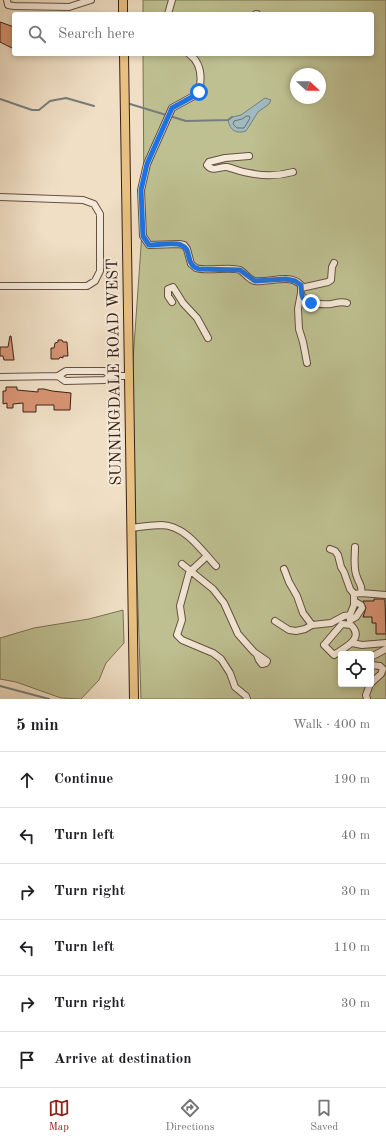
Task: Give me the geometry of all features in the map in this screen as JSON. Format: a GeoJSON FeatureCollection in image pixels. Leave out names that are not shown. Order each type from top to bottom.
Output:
{"type":"FeatureCollection","features":[{"type":"Feature","properties":{"kind":"main road"},"geometry":{"type":"LineString","coordinates":[[123,0],[124,12]]}},
{"type":"Feature","properties":{"kind":"main road","name":"SUNNINGDALE ROAD WEST"},"geometry":{"type":"LineString","coordinates":[[124,56],[134,699]]}},
{"type":"Feature","properties":{"kind":"street"},"geometry":{"type":"LineString","coordinates":[[7,0],[8,5],[14,6],[69,7],[91,0]]}},
{"type":"Feature","properties":{"kind":"street"},"geometry":{"type":"LineString","coordinates":[[169,12],[172,0]]}},
{"type":"Feature","properties":{"kind":"street"},"geometry":{"type":"LineString","coordinates":[[193,56],[201,70],[199,92],[172,108],[147,164],[141,190],[143,236],[149,245],[179,244],[184,246],[187,249],[190,264],[196,268],[240,270],[255,281],[286,279],[295,281],[301,285],[298,309],[299,329],[307,363]]}},
{"type":"Feature","properties":{"kind":"street"},"geometry":{"type":"LineString","coordinates":[[249,156],[225,158],[209,162],[207,165],[212,170],[225,167],[248,173],[265,175],[284,175],[293,172]]}},
{"type":"Feature","properties":{"kind":"street"},"geometry":{"type":"LineString","coordinates":[[0,197],[83,200],[94,204],[100,214],[100,271],[96,281],[87,286],[0,286]]}},
{"type":"Feature","properties":{"kind":"street"},"geometry":{"type":"LineString","coordinates":[[301,292],[331,280],[332,267],[334,263]]}},
{"type":"Feature","properties":{"kind":"street"},"geometry":{"type":"LineString","coordinates":[[172,302],[168,296],[168,289],[170,288],[173,288],[176,291],[183,303],[197,318],[208,338]]}},
{"type":"Feature","properties":{"kind":"street"},"geometry":{"type":"LineString","coordinates":[[301,292],[304,300],[311,303],[347,303]]}},
{"type":"Feature","properties":{"kind":"street"},"geometry":{"type":"LineString","coordinates":[[58,376],[66,371],[105,371],[110,376]]}},
{"type":"Feature","properties":{"kind":"street"},"geometry":{"type":"LineString","coordinates":[[0,377],[58,376],[65,380],[105,380],[110,376],[129,376]]}},
{"type":"Feature","properties":{"kind":"street"},"geometry":{"type":"LineString","coordinates":[[131,528],[164,525],[176,528],[196,543],[216,566]]}},
{"type":"Feature","properties":{"kind":"street"},"geometry":{"type":"LineString","coordinates":[[355,547],[356,577],[362,587],[361,593]]}},
{"type":"Feature","properties":{"kind":"street"},"geometry":{"type":"LineString","coordinates":[[275,621],[289,630],[296,631],[305,629],[312,624],[331,623],[344,616],[349,620],[355,629],[356,634],[352,643],[334,655],[324,645],[342,624],[349,620],[354,601],[354,594],[350,589],[338,556],[335,551],[330,549]]}},
{"type":"Feature","properties":{"kind":"street"},"geometry":{"type":"LineString","coordinates":[[207,556],[191,571],[180,606],[182,620],[177,635],[182,640],[213,653],[221,659],[230,673],[235,687],[248,699]]}},
{"type":"Feature","properties":{"kind":"street"},"geometry":{"type":"LineString","coordinates":[[182,564],[217,594],[228,608],[238,634],[257,654]]}},
{"type":"Feature","properties":{"kind":"street"},"geometry":{"type":"LineString","coordinates":[[284,569],[297,596],[302,613],[312,624]]}},
{"type":"Feature","properties":{"kind":"street"},"geometry":{"type":"LineString","coordinates":[[354,594],[361,593],[386,595]]}},
{"type":"Feature","properties":{"kind":"street"},"geometry":{"type":"LineString","coordinates":[[352,643],[362,645],[386,643]]}},
{"type":"Feature","properties":{"kind":"street"},"geometry":{"type":"LineString","coordinates":[[374,655],[386,649]]}},
{"type":"Feature","properties":{"kind":"street"},"geometry":{"type":"LineString","coordinates":[[374,665],[380,666],[383,669],[381,674],[374,680]]}},
{"type":"Feature","properties":{"kind":"street"},"geometry":{"type":"LineString","coordinates":[[367,699],[366,695],[369,687]]}},
{"type":"Feature","properties":{"kind":"green space"},"geometry":{"type":"Polygon","coordinates":[[[143,0],[386,0],[386,699],[141,699],[131,389],[144,204],[143,56],[374,56],[374,12],[143,12],[143,0]]]}},
{"type":"Feature","properties":{"kind":"green space"},"geometry":{"type":"Polygon","coordinates":[[[123,610],[124,643],[106,663],[99,680],[81,699],[61,698],[16,682],[0,679],[0,638],[34,628],[89,619],[123,610]]]}},
{"type":"Feature","properties":{"kind":"water"},"geometry":{"type":"Polygon","coordinates":[[[265,98],[271,100],[269,104],[258,112],[246,131],[237,132],[230,127],[228,120],[232,117],[241,115],[265,98]]]}},
{"type":"Feature","properties":{"kind":"building"},"geometry":{"type":"Polygon","coordinates":[[[0,22],[12,26],[12,48],[0,42],[0,22]]]}},
{"type":"Feature","properties":{"kind":"building"},"geometry":{"type":"Polygon","coordinates":[[[10,336],[14,360],[4,360],[3,356],[0,356],[0,347],[8,347],[10,336]]]}},
{"type":"Feature","properties":{"kind":"building"},"geometry":{"type":"Polygon","coordinates":[[[58,340],[67,342],[68,356],[63,356],[63,358],[60,357],[59,359],[51,359],[51,348],[54,348],[55,343],[58,342],[58,340]]]}},
{"type":"Feature","properties":{"kind":"building"},"geometry":{"type":"Polygon","coordinates":[[[6,387],[17,387],[17,390],[38,392],[38,389],[44,389],[71,393],[70,410],[54,410],[54,405],[36,405],[36,412],[23,412],[23,403],[13,404],[13,408],[7,408],[7,403],[3,404],[3,391],[6,391],[6,387]]]}},
{"type":"Feature","properties":{"kind":"building"},"geometry":{"type":"Polygon","coordinates":[[[374,599],[384,599],[385,601],[386,634],[376,634],[376,623],[372,623],[372,617],[363,617],[366,608],[363,601],[374,601],[374,599]]]}},
{"type":"Feature","properties":{"kind":"waterway"},"geometry":{"type":"LineString","coordinates":[[0,99],[32,110],[39,110],[50,101],[66,98],[94,106]]}},
{"type":"Feature","properties":{"kind":"waterway"},"geometry":{"type":"LineString","coordinates":[[130,104],[186,121],[228,120],[232,117]]}},
{"type":"Feature","properties":{"kind":"waterway"},"geometry":{"type":"LineString","coordinates":[[0,686],[49,699]]}},
{"type":"Feature","properties":{"kind":"route"},"geometry":{"type":"LineString","coordinates":[[199,92],[172,108],[168,114],[165,126],[147,164],[141,190],[142,233],[145,242],[149,245],[179,244],[184,246],[187,249],[190,264],[199,269],[240,270],[250,279],[255,281],[286,279],[298,282],[301,285],[301,295],[304,300],[311,303]]}}]}
